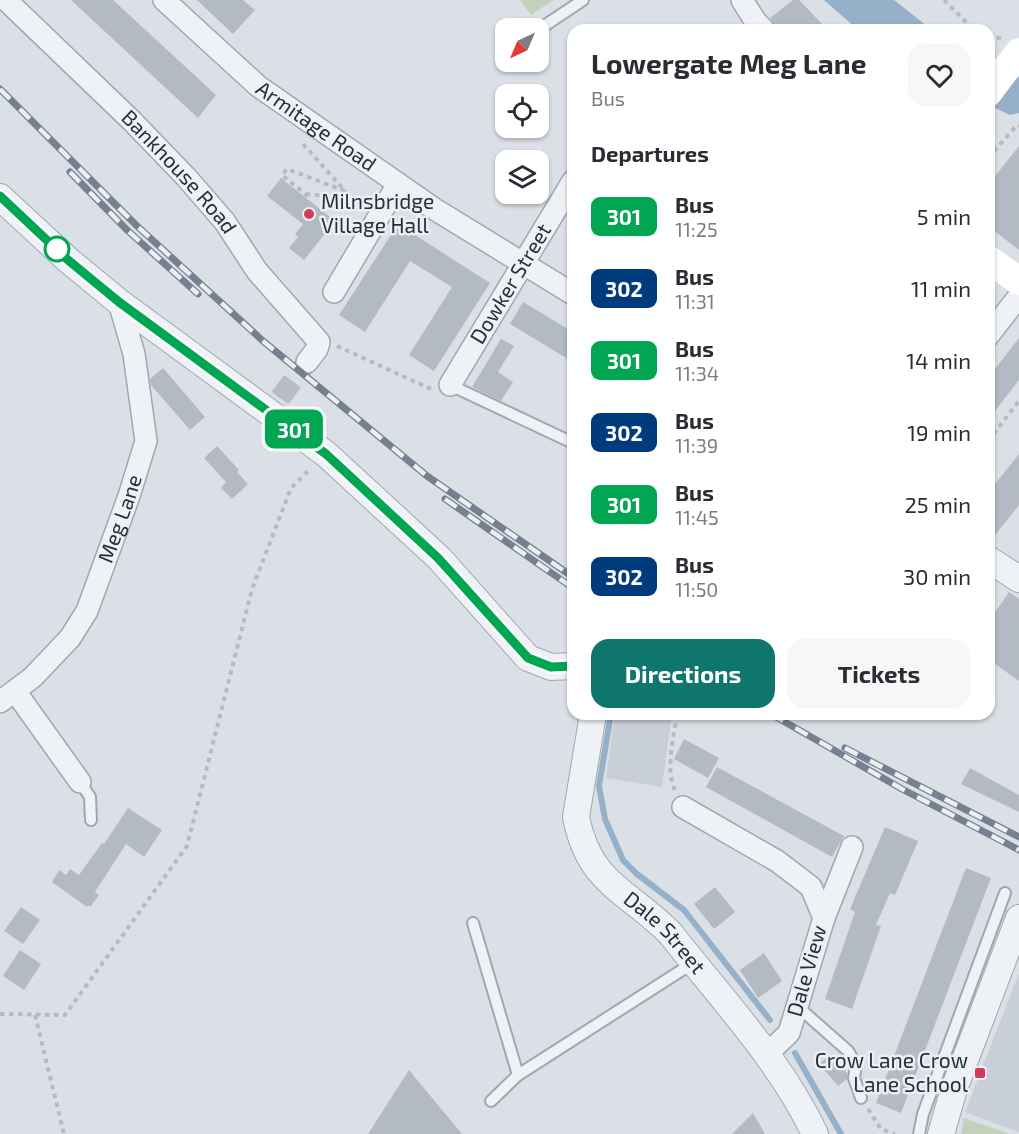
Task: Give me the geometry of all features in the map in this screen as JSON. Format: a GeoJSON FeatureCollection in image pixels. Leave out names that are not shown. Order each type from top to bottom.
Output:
{"type":"FeatureCollection","features":[{"type":"Feature","properties":{"kind":"main road"},"geometry":{"type":"LineString","coordinates":[[995,84],[1018,54]]}},
{"type":"Feature","properties":{"kind":"main road"},"geometry":{"type":"LineString","coordinates":[[995,264],[1019,281]]}},
{"type":"Feature","properties":{"kind":"street","name":"Bankhouse Road"},"geometry":{"type":"LineString","coordinates":[[6,0],[132,121],[225,222],[257,271],[318,342],[317,349],[308,362]]}},
{"type":"Feature","properties":{"kind":"street","name":"Armitage Road"},"geometry":{"type":"LineString","coordinates":[[164,0],[258,86],[436,210],[567,290]]}},
{"type":"Feature","properties":{"kind":"street"},"geometry":{"type":"LineString","coordinates":[[741,0],[753,24]]}},
{"type":"Feature","properties":{"kind":"street"},"geometry":{"type":"LineString","coordinates":[[334,292],[398,184]]}},
{"type":"Feature","properties":{"kind":"street","name":"Dowker Street"},"geometry":{"type":"LineString","coordinates":[[450,384],[567,191]]}},
{"type":"Feature","properties":{"kind":"street"},"geometry":{"type":"LineString","coordinates":[[0,196],[68,260],[119,302],[276,405],[438,558],[528,658],[551,667],[567,666]]}},
{"type":"Feature","properties":{"kind":"street"},"geometry":{"type":"LineString","coordinates":[[995,327],[1019,296]]}},
{"type":"Feature","properties":{"kind":"street","name":"Meg Lane"},"geometry":{"type":"LineString","coordinates":[[8,696],[33,677],[70,638],[87,611],[129,496],[146,441],[134,354],[119,302]]}},
{"type":"Feature","properties":{"kind":"street"},"geometry":{"type":"LineString","coordinates":[[995,564],[1019,579]]}},
{"type":"Feature","properties":{"kind":"street"},"geometry":{"type":"LineString","coordinates":[[8,696],[80,782]]}},
{"type":"Feature","properties":{"kind":"street","name":"Dale Street"},"geometry":{"type":"LineString","coordinates":[[592,720],[576,817],[579,833],[587,853],[596,869],[609,884],[656,919],[670,933],[766,1055],[802,1106],[815,1134]]}},
{"type":"Feature","properties":{"kind":"street","name":"Dale View"},"geometry":{"type":"LineString","coordinates":[[683,807],[777,861],[811,887],[824,918],[789,1033],[766,1055]]}},
{"type":"Feature","properties":{"kind":"street"},"geometry":{"type":"LineString","coordinates":[[824,918],[852,847]]}},
{"type":"Feature","properties":{"kind":"street"},"geometry":{"type":"LineString","coordinates":[[941,1134],[954,1089],[1019,918]]}},
{"type":"Feature","properties":{"kind":"lane"},"geometry":{"type":"LineString","coordinates":[[549,23],[584,0]]}},
{"type":"Feature","properties":{"kind":"lane"},"geometry":{"type":"LineString","coordinates":[[450,384],[567,440]]}},
{"type":"Feature","properties":{"kind":"lane"},"geometry":{"type":"LineString","coordinates":[[80,782],[90,797],[91,820]]}},
{"type":"Feature","properties":{"kind":"lane"},"geometry":{"type":"LineString","coordinates":[[919,1134],[923,1114],[1005,892]]}},
{"type":"Feature","properties":{"kind":"lane"},"geometry":{"type":"LineString","coordinates":[[472,922],[518,1075]]}},
{"type":"Feature","properties":{"kind":"lane"},"geometry":{"type":"LineString","coordinates":[[491,1101],[518,1075],[693,963]]}},
{"type":"Feature","properties":{"kind":"lane"},"geometry":{"type":"LineString","coordinates":[[797,1006],[848,1051],[855,1065],[854,1078],[861,1098]]}},
{"type":"Feature","properties":{"kind":"path"},"geometry":{"type":"LineString","coordinates":[[944,0],[968,24]]}},
{"type":"Feature","properties":{"kind":"path"},"geometry":{"type":"LineString","coordinates":[[314,125],[303,144],[345,191]]}},
{"type":"Feature","properties":{"kind":"path"},"geometry":{"type":"LineString","coordinates":[[995,150],[1017,125],[1019,126]]}},
{"type":"Feature","properties":{"kind":"path"},"geometry":{"type":"LineString","coordinates":[[345,191],[287,169],[282,175],[307,195],[339,196],[375,202],[385,207]]}},
{"type":"Feature","properties":{"kind":"path"},"geometry":{"type":"LineString","coordinates":[[339,196],[345,191]]}},
{"type":"Feature","properties":{"kind":"path"},"geometry":{"type":"LineString","coordinates":[[995,432],[1019,401]]}},
{"type":"Feature","properties":{"kind":"path"},"geometry":{"type":"LineString","coordinates":[[0,1014],[65,1015],[187,846],[252,589],[291,488]]}},
{"type":"Feature","properties":{"kind":"path"},"geometry":{"type":"LineString","coordinates":[[676,720],[672,749],[672,783],[683,807]]}},
{"type":"Feature","properties":{"kind":"path"},"geometry":{"type":"LineString","coordinates":[[35,1015],[64,1134]]}},
{"type":"Feature","properties":{"kind":"path"},"geometry":{"type":"LineString","coordinates":[[861,1098],[881,1129],[895,1134]]}},
{"type":"Feature","properties":{"kind":"shaded area"},"geometry":{"type":"Polygon","coordinates":[[[614,720],[671,720],[662,787],[606,778],[614,720]]]}},
{"type":"Feature","properties":{"kind":"shaded area"},"geometry":{"type":"Polygon","coordinates":[[[1019,973],[1019,1132],[965,1112],[1019,973]]]}},
{"type":"Feature","properties":{"kind":"green space"},"geometry":{"type":"Polygon","coordinates":[[[520,0],[553,0],[531,15],[520,0]]]}},
{"type":"Feature","properties":{"kind":"green space"},"geometry":{"type":"Polygon","coordinates":[[[964,1118],[1009,1134],[961,1134],[964,1118]]]}},
{"type":"Feature","properties":{"kind":"water"},"geometry":{"type":"Polygon","coordinates":[[[824,0],[894,0],[924,24],[851,24],[824,0]]]}},
{"type":"Feature","properties":{"kind":"water"},"geometry":{"type":"Polygon","coordinates":[[[995,70],[1019,77],[1019,113],[1010,115],[995,108],[995,70]]]}},
{"type":"Feature","properties":{"kind":"building"},"geometry":{"type":"Polygon","coordinates":[[[71,0],[113,0],[216,95],[198,118],[71,0]]]}},
{"type":"Feature","properties":{"kind":"building"},"geometry":{"type":"Polygon","coordinates":[[[197,0],[243,0],[255,10],[233,34],[197,0]]]}},
{"type":"Feature","properties":{"kind":"building"},"geometry":{"type":"Polygon","coordinates":[[[793,0],[799,0],[822,24],[774,24],[770,18],[793,0]]]}},
{"type":"Feature","properties":{"kind":"building"},"geometry":{"type":"Polygon","coordinates":[[[1019,146],[1019,250],[995,231],[995,176],[1019,146]]]}},
{"type":"Feature","properties":{"kind":"building","name":"Milnsbridge Village Hall"},"geometry":{"type":"Polygon","coordinates":[[[281,178],[335,221],[304,260],[289,248],[298,237],[295,234],[303,224],[267,196],[281,178]]]}},
{"type":"Feature","properties":{"kind":"building"},"geometry":{"type":"Polygon","coordinates":[[[398,224],[490,283],[434,371],[409,355],[452,287],[410,261],[365,332],[339,315],[398,224]]]}},
{"type":"Feature","properties":{"kind":"building"},"geometry":{"type":"Polygon","coordinates":[[[523,302],[567,328],[567,358],[510,324],[523,302]]]}},
{"type":"Feature","properties":{"kind":"building"},"geometry":{"type":"Polygon","coordinates":[[[1019,338],[1019,380],[995,411],[995,369],[1019,338]]]}},
{"type":"Feature","properties":{"kind":"building"},"geometry":{"type":"Polygon","coordinates":[[[501,339],[514,346],[498,372],[513,382],[501,401],[472,387],[501,339]]]}},
{"type":"Feature","properties":{"kind":"building"},"geometry":{"type":"Polygon","coordinates":[[[163,368],[205,417],[190,430],[151,385],[150,379],[163,368]]]}},
{"type":"Feature","properties":{"kind":"building"},"geometry":{"type":"Polygon","coordinates":[[[217,446],[239,470],[237,472],[248,484],[232,499],[221,488],[226,482],[204,458],[217,446]]]}},
{"type":"Feature","properties":{"kind":"building"},"geometry":{"type":"Polygon","coordinates":[[[1019,454],[1019,505],[995,535],[995,484],[1019,454]]]}},
{"type":"Feature","properties":{"kind":"building"},"geometry":{"type":"Polygon","coordinates":[[[1009,592],[1019,599],[1019,681],[995,664],[995,613],[1009,592]]]}},
{"type":"Feature","properties":{"kind":"building"},"geometry":{"type":"Polygon","coordinates":[[[684,739],[719,758],[708,778],[674,759],[684,739]]]}},
{"type":"Feature","properties":{"kind":"building"},"geometry":{"type":"Polygon","coordinates":[[[717,767],[844,836],[832,857],[706,787],[717,767]]]}},
{"type":"Feature","properties":{"kind":"building"},"geometry":{"type":"Polygon","coordinates":[[[970,768],[1019,795],[1019,812],[961,784],[970,768]]]}},
{"type":"Feature","properties":{"kind":"building"},"geometry":{"type":"Polygon","coordinates":[[[128,808],[162,830],[144,857],[126,844],[95,892],[99,895],[90,907],[88,905],[87,907],[52,882],[59,870],[66,875],[70,869],[79,875],[102,843],[104,844],[128,808]]]}},
{"type":"Feature","properties":{"kind":"building"},"geometry":{"type":"Polygon","coordinates":[[[885,827],[918,841],[895,895],[890,893],[876,925],[881,926],[852,1009],[825,999],[855,912],[850,909],[885,827]]]}},
{"type":"Feature","properties":{"kind":"building"},"geometry":{"type":"Polygon","coordinates":[[[966,868],[991,878],[901,1113],[876,1103],[966,868]]]}},
{"type":"Feature","properties":{"kind":"building"},"geometry":{"type":"Polygon","coordinates":[[[715,887],[735,912],[714,929],[694,904],[715,887]]]}},
{"type":"Feature","properties":{"kind":"building"},"geometry":{"type":"Polygon","coordinates":[[[21,907],[40,920],[23,944],[4,931],[21,907]]]}},
{"type":"Feature","properties":{"kind":"building"},"geometry":{"type":"Polygon","coordinates":[[[20,950],[41,964],[24,990],[3,976],[20,950]]]}},
{"type":"Feature","properties":{"kind":"building"},"geometry":{"type":"Polygon","coordinates":[[[764,953],[782,981],[758,998],[740,970],[764,953]]]}},
{"type":"Feature","properties":{"kind":"building"},"geometry":{"type":"Polygon","coordinates":[[[831,1054],[847,1073],[847,1079],[838,1086],[819,1064],[831,1054]]]}},
{"type":"Feature","properties":{"kind":"building"},"geometry":{"type":"Polygon","coordinates":[[[409,1070],[462,1134],[368,1134],[409,1070]]]}},
{"type":"Feature","properties":{"kind":"building"},"geometry":{"type":"Polygon","coordinates":[[[753,1113],[765,1134],[732,1134],[753,1113]]]}},
{"type":"Feature","properties":{"kind":"waterway"},"geometry":{"type":"LineString","coordinates":[[610,720],[599,786],[605,819],[623,860],[637,874],[684,910],[770,1020]]}},
{"type":"Feature","properties":{"kind":"waterway"},"geometry":{"type":"LineString","coordinates":[[795,1053],[841,1134]]}},
{"type":"Feature","properties":{"kind":"tunnel"},"geometry":{"type":"LineString","coordinates":[[280,398],[307,362]]}},
{"type":"Feature","properties":{"kind":"railway"},"geometry":{"type":"LineString","coordinates":[[0,89],[136,225],[263,341],[427,476],[567,573]]}},
{"type":"Feature","properties":{"kind":"railway"},"geometry":{"type":"LineString","coordinates":[[70,172],[127,230],[198,294]]}},
{"type":"Feature","properties":{"kind":"railway"},"geometry":{"type":"LineString","coordinates":[[445,499],[567,584]]}},
{"type":"Feature","properties":{"kind":"railway"},"geometry":{"type":"LineString","coordinates":[[781,720],[902,789],[1019,850]]}},
{"type":"Feature","properties":{"kind":"railway"},"geometry":{"type":"LineString","coordinates":[[845,748],[1019,837]]}},
{"type":"Feature","properties":{"kind":"bus line","name":"301"},"geometry":{"type":"LineString","coordinates":[[0,196],[68,260],[119,302],[271,411],[326,454],[438,558],[528,658],[551,667],[567,666]]}},
{"type":"Feature","properties":{"kind":"place","name":"Milnsbridge Village Hall"},"geometry":{"type":"Point","coordinates":[309,214]}},
{"type":"Feature","properties":{"kind":"place","name":"Crow Lane Crow Lane School"},"geometry":{"type":"Point","coordinates":[980,1073]}}]}
